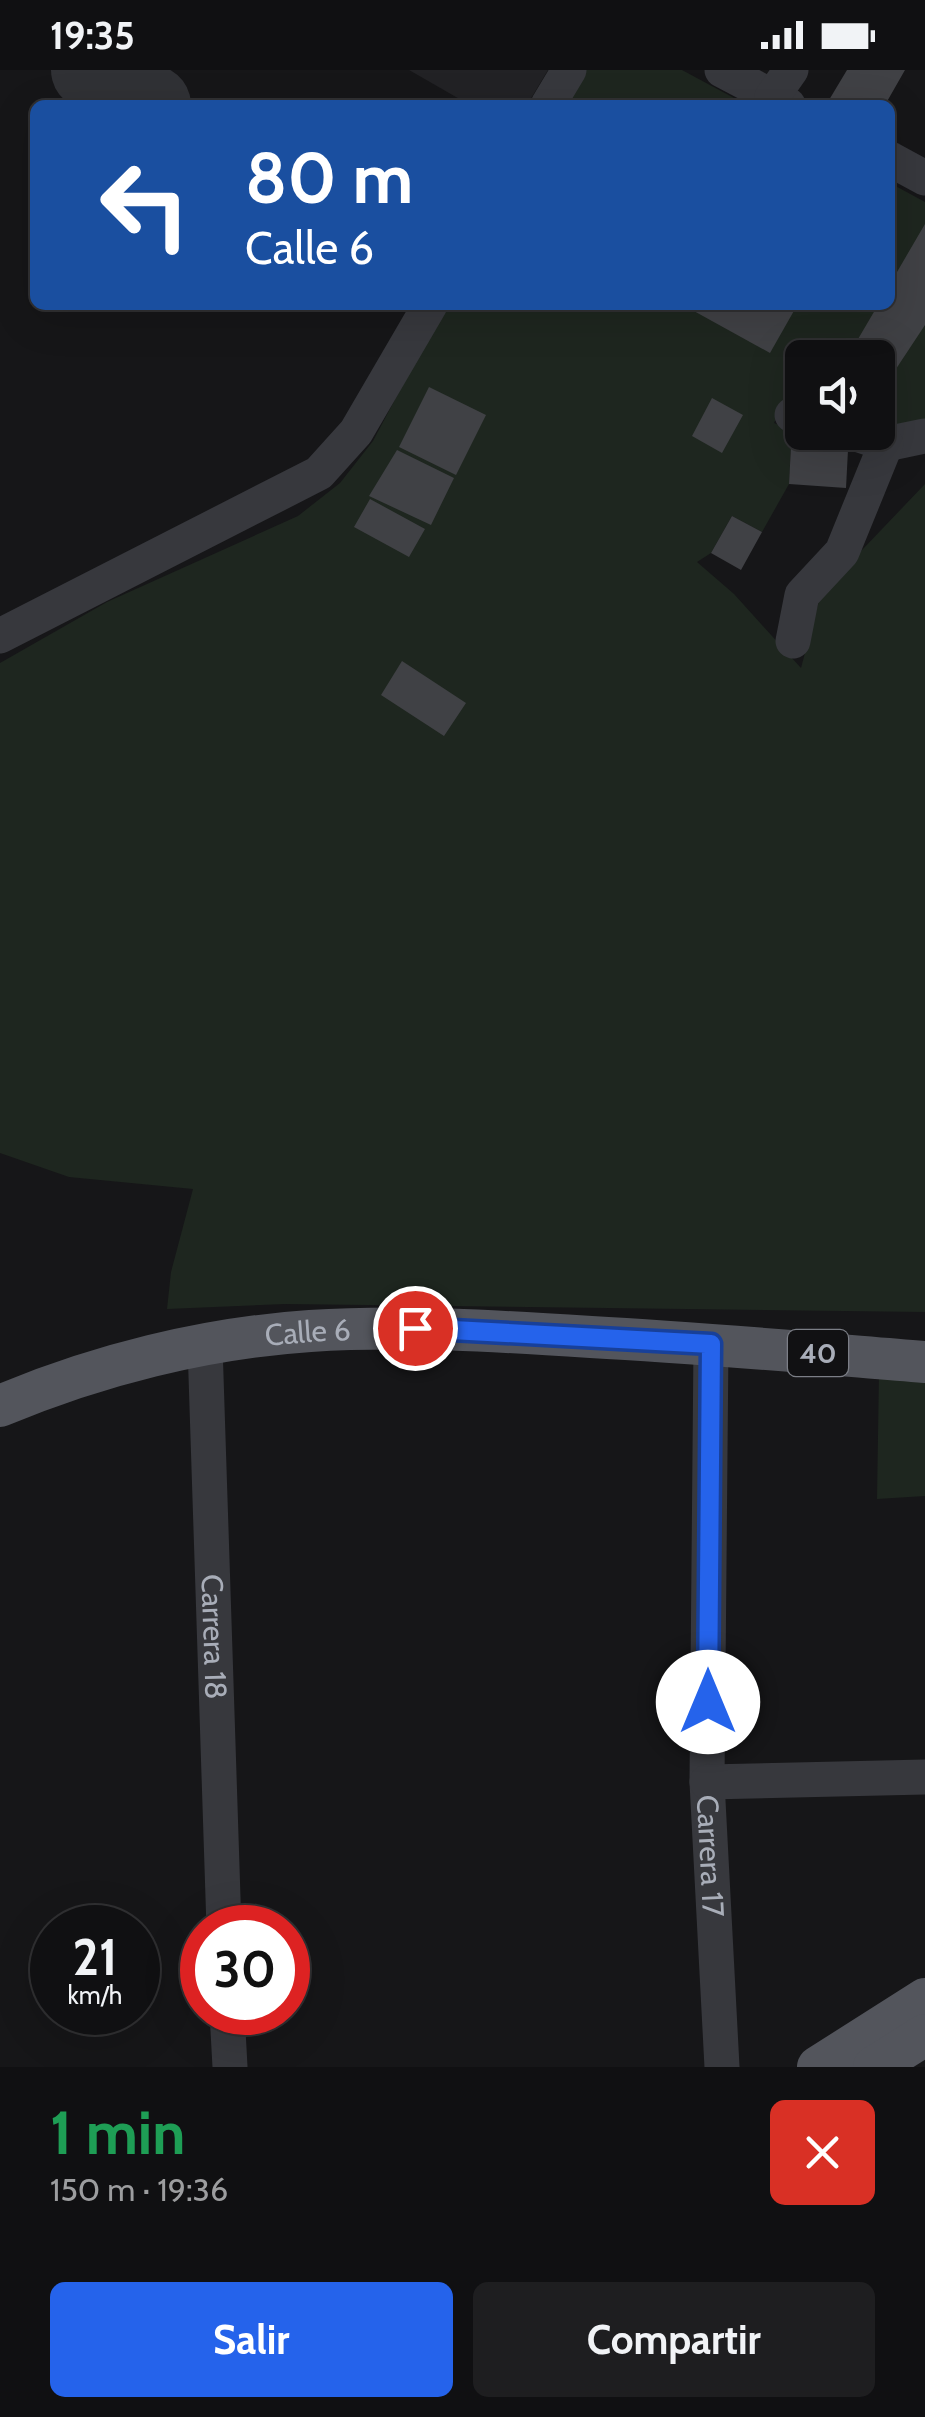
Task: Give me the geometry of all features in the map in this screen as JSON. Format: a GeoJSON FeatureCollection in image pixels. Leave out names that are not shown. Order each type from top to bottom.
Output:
{"type":"FeatureCollection","features":[{"type":"Feature","properties":{"kind":"main road","name":"Calle 6"},"geometry":{"type":"LineString","coordinates":[[0,1406],[104,1369],[205,1345],[308,1331],[415,1328],[711,1344],[925,1362]]}},
{"type":"Feature","properties":{"kind":"main road"},"geometry":{"type":"LineString","coordinates":[[878,2053],[925,1999]]}},
{"type":"Feature","properties":{"kind":"main road"},"geometry":{"type":"LineString","coordinates":[[818,2067],[878,2053],[925,2036]]}},
{"type":"Feature","properties":{"kind":"street"},"geometry":{"type":"LineString","coordinates":[[551,100],[570,70]]}},
{"type":"Feature","properties":{"kind":"street"},"geometry":{"type":"LineString","coordinates":[[722,70],[783,91]]}},
{"type":"Feature","properties":{"kind":"street"},"geometry":{"type":"LineString","coordinates":[[895,162],[925,178]]}},
{"type":"Feature","properties":{"kind":"street"},"geometry":{"type":"LineString","coordinates":[[0,636],[319,473],[356,432],[427,310]]}},
{"type":"Feature","properties":{"kind":"street"},"geometry":{"type":"LineString","coordinates":[[895,442],[925,436]]}},
{"type":"Feature","properties":{"kind":"street"},"geometry":{"type":"LineString","coordinates":[[793,641],[802,595],[842,552],[884,450]]}},
{"type":"Feature","properties":{"kind":"street","name":"Carrera 17"},"geometry":{"type":"LineString","coordinates":[[711,1344],[707,1782],[722,2067]]}},
{"type":"Feature","properties":{"kind":"street","name":"Carrera 18"},"geometry":{"type":"LineString","coordinates":[[205,1345],[223,1905]]}},
{"type":"Feature","properties":{"kind":"street"},"geometry":{"type":"LineString","coordinates":[[707,1782],[925,1777]]}},
{"type":"Feature","properties":{"kind":"street"},"geometry":{"type":"LineString","coordinates":[[228,2035],[230,2067]]}},
{"type":"Feature","properties":{"kind":"shaded area"},"geometry":{"type":"Polygon","coordinates":[[[409,70],[548,70],[530,100],[461,100],[409,70]]]}},
{"type":"Feature","properties":{"kind":"shaded area"},"geometry":{"type":"Polygon","coordinates":[[[580,70],[682,70],[738,100],[562,100],[580,70]]]}},
{"type":"Feature","properties":{"kind":"shaded area"},"geometry":{"type":"Polygon","coordinates":[[[895,186],[925,202],[925,422],[895,426],[895,340],[785,340],[785,401],[774,423],[785,428],[785,450],[791,450],[789,484],[762,532],[732,516],[711,553],[697,562],[734,594],[801,668],[821,593],[925,484],[925,1312],[285,1304],[167,1309],[171,1272],[193,1189],[69,1177],[0,1153],[0,663],[107,602],[298,516],[340,483],[373,441],[442,310],[895,310],[895,186]]]}},
{"type":"Feature","properties":{"kind":"shaded area"},"geometry":{"type":"Polygon","coordinates":[[[879,1372],[925,1382],[925,1496],[877,1499],[879,1372]]]}},
{"type":"Feature","properties":{"kind":"building"},"geometry":{"type":"Polygon","coordinates":[[[847,70],[905,70],[888,100],[829,100],[847,70]]]}},
{"type":"Feature","properties":{"kind":"building"},"geometry":{"type":"Polygon","coordinates":[[[925,224],[925,325],[895,370],[895,340],[857,340],[875,310],[895,310],[895,275],[925,224]]]}},
{"type":"Feature","properties":{"kind":"building"},"geometry":{"type":"Polygon","coordinates":[[[692,310],[794,310],[770,353],[692,310]]]}},
{"type":"Feature","properties":{"kind":"building"},"geometry":{"type":"Polygon","coordinates":[[[429,387],[486,415],[456,475],[399,447],[429,387]]]}},
{"type":"Feature","properties":{"kind":"building"},"geometry":{"type":"Polygon","coordinates":[[[712,398],[743,415],[722,453],[692,436],[712,398]]]}},
{"type":"Feature","properties":{"kind":"building"},"geometry":{"type":"Polygon","coordinates":[[[397,450],[454,478],[431,525],[369,496],[397,450]]]}},
{"type":"Feature","properties":{"kind":"building"},"geometry":{"type":"Polygon","coordinates":[[[791,450],[848,450],[846,488],[789,484],[791,450]]]}},
{"type":"Feature","properties":{"kind":"building"},"geometry":{"type":"Polygon","coordinates":[[[370,499],[425,529],[409,557],[354,527],[370,499]]]}},
{"type":"Feature","properties":{"kind":"building"},"geometry":{"type":"Polygon","coordinates":[[[732,516],[762,532],[741,570],[711,553],[732,516]]]}},
{"type":"Feature","properties":{"kind":"building"},"geometry":{"type":"Polygon","coordinates":[[[402,661],[466,703],[444,736],[381,695],[402,661]]]}},
{"type":"Feature","properties":{"kind":"taxiway"},"geometry":{"type":"LineString","coordinates":[[91,70],[142,100]]}},
{"type":"Feature","properties":{"kind":"route"},"geometry":{"type":"LineString","coordinates":[[415,1328],[711,1344],[708,1702]]}}]}
